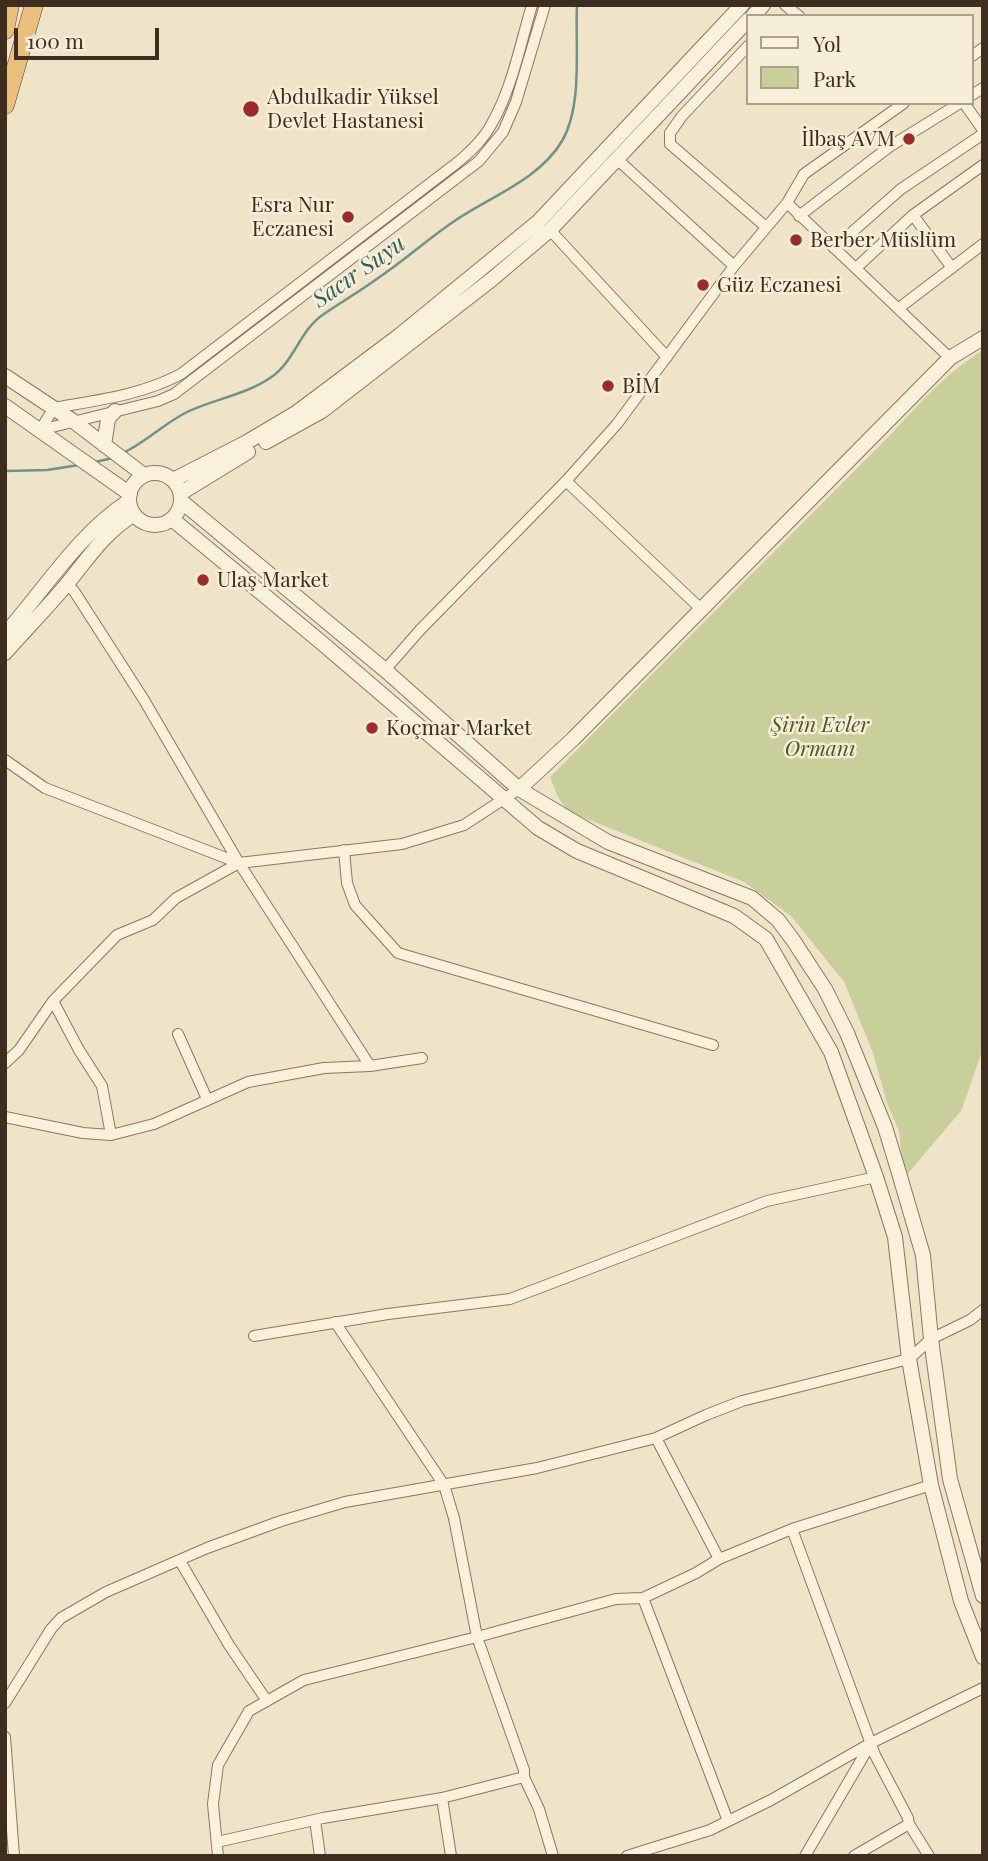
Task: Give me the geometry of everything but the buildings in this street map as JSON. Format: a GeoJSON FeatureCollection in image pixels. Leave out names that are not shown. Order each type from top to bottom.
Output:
{"type":"FeatureCollection","features":[{"type":"Feature","properties":{"kind":"highway"},"geometry":{"type":"LineString","coordinates":[[5,30],[10,5]]}},
{"type":"Feature","properties":{"kind":"highway"},"geometry":{"type":"LineString","coordinates":[[5,105],[32,9]]}},
{"type":"Feature","properties":{"kind":"street"},"geometry":{"type":"LineString","coordinates":[[40,430],[54,408],[127,395],[161,385],[181,373],[458,162],[491,126],[504,96],[531,5]]}},
{"type":"Feature","properties":{"kind":"street"},"geometry":{"type":"LineString","coordinates":[[40,430],[158,401],[174,394],[479,160],[503,132],[514,109],[545,5]]}},
{"type":"Feature","properties":{"kind":"street"},"geometry":{"type":"LineString","coordinates":[[173,480],[296,413],[400,335],[538,222],[742,5]]}},
{"type":"Feature","properties":{"kind":"street"},"geometry":{"type":"LineString","coordinates":[[5,406],[103,475],[131,503],[140,520],[156,525],[172,519],[178,511],[181,497],[229,463],[322,411],[491,280],[550,230],[746,22]]}},
{"type":"Feature","properties":{"kind":"street"},"geometry":{"type":"LineString","coordinates":[[746,48],[682,116],[670,132],[670,144],[766,227]]}},
{"type":"Feature","properties":{"kind":"street"},"geometry":{"type":"LineString","coordinates":[[504,96],[521,87]]}},
{"type":"Feature","properties":{"kind":"street"},"geometry":{"type":"LineString","coordinates":[[504,96],[514,109]]}},
{"type":"Feature","properties":{"kind":"street"},"geometry":{"type":"LineString","coordinates":[[385,670],[617,424],[734,266],[787,202],[804,174],[901,105]]}},
{"type":"Feature","properties":{"kind":"street"},"geometry":{"type":"LineString","coordinates":[[799,216],[889,147],[959,105]]}},
{"type":"Feature","properties":{"kind":"street"},"geometry":{"type":"LineString","coordinates":[[834,248],[901,189],[983,132],[963,105]]}},
{"type":"Feature","properties":{"kind":"street"},"geometry":{"type":"LineString","coordinates":[[618,160],[734,266]]}},
{"type":"Feature","properties":{"kind":"street"},"geometry":{"type":"LineString","coordinates":[[856,268],[913,215],[983,165]]}},
{"type":"Feature","properties":{"kind":"street"},"geometry":{"type":"LineString","coordinates":[[787,202],[950,358]]}},
{"type":"Feature","properties":{"kind":"street"},"geometry":{"type":"LineString","coordinates":[[913,215],[952,268]]}},
{"type":"Feature","properties":{"kind":"street"},"geometry":{"type":"LineString","coordinates":[[550,230],[667,357]]}},
{"type":"Feature","properties":{"kind":"street"},"geometry":{"type":"LineString","coordinates":[[899,308],[983,244]]}},
{"type":"Feature","properties":{"kind":"street"},"geometry":{"type":"LineString","coordinates":[[5,1063],[19,1050],[53,1001],[117,934],[153,920],[176,898],[239,863],[402,844],[464,825],[519,789],[573,739],[950,358],[983,338]]}},
{"type":"Feature","properties":{"kind":"street"},"geometry":{"type":"LineString","coordinates":[[5,376],[73,421],[144,475]]}},
{"type":"Feature","properties":{"kind":"street"},"geometry":{"type":"LineString","coordinates":[[104,445],[108,419],[115,411]]}},
{"type":"Feature","properties":{"kind":"street"},"geometry":{"type":"LineString","coordinates":[[5,653],[66,584],[89,553],[122,522],[137,480],[144,475],[159,473],[173,480],[181,497],[385,670],[519,789],[608,842],[752,898],[778,920],[825,989],[847,1033],[885,1128],[923,1255],[931,1339],[950,1479],[983,1596]]}},
{"type":"Feature","properties":{"kind":"street"},"geometry":{"type":"LineString","coordinates":[[566,481],[701,609]]}},
{"type":"Feature","properties":{"kind":"street"},"geometry":{"type":"LineString","coordinates":[[5,634],[70,555],[115,510],[131,503]]}},
{"type":"Feature","properties":{"kind":"street"},"geometry":{"type":"LineString","coordinates":[[172,519],[323,643],[538,828],[577,851],[734,916],[766,939],[831,1052],[895,1237],[909,1359],[931,1485],[961,1601],[983,1657]]}},
{"type":"Feature","properties":{"kind":"street"},"geometry":{"type":"LineString","coordinates":[[66,584],[74,591],[144,700],[239,863],[370,1066]]}},
{"type":"Feature","properties":{"kind":"street"},"geometry":{"type":"LineString","coordinates":[[5,760],[45,788],[239,863]]}},
{"type":"Feature","properties":{"kind":"street"},"geometry":{"type":"LineString","coordinates":[[344,850],[347,883],[355,905],[398,953],[713,1045]]}},
{"type":"Feature","properties":{"kind":"street"},"geometry":{"type":"LineString","coordinates":[[53,1001],[102,1086],[111,1135]]}},
{"type":"Feature","properties":{"kind":"street"},"geometry":{"type":"LineString","coordinates":[[178,1034],[206,1100]]}},
{"type":"Feature","properties":{"kind":"street"},"geometry":{"type":"LineString","coordinates":[[5,1116],[83,1133],[111,1135],[154,1124],[248,1082],[324,1068],[370,1066],[422,1058]]}},
{"type":"Feature","properties":{"kind":"street"},"geometry":{"type":"LineString","coordinates":[[254,1336],[388,1314],[510,1299],[767,1201],[876,1177]]}},
{"type":"Feature","properties":{"kind":"street"},"geometry":{"type":"LineString","coordinates":[[5,1703],[51,1629],[61,1618],[106,1592],[207,1548],[281,1521],[345,1502],[537,1468],[656,1438],[742,1401],[909,1359],[931,1339],[970,1320],[983,1310]]}},
{"type":"Feature","properties":{"kind":"street"},"geometry":{"type":"LineString","coordinates":[[335,1322],[444,1485],[454,1518],[477,1637],[524,1770],[524,1777],[539,1809],[553,1856]]}},
{"type":"Feature","properties":{"kind":"street"},"geometry":{"type":"LineString","coordinates":[[656,1438],[719,1559]]}},
{"type":"Feature","properties":{"kind":"street"},"geometry":{"type":"LineString","coordinates":[[218,1856],[213,1804],[218,1765],[249,1711],[304,1680],[616,1600],[643,1598],[719,1559],[792,1529],[931,1485]]}},
{"type":"Feature","properties":{"kind":"street"},"geometry":{"type":"LineString","coordinates":[[792,1529],[875,1755],[909,1824],[929,1856]]}},
{"type":"Feature","properties":{"kind":"street"},"geometry":{"type":"LineString","coordinates":[[180,1560],[229,1645],[267,1701]]}},
{"type":"Feature","properties":{"kind":"street"},"geometry":{"type":"LineString","coordinates":[[643,1598],[728,1821]]}},
{"type":"Feature","properties":{"kind":"street"},"geometry":{"type":"LineString","coordinates":[[627,1856],[687,1838],[728,1821],[872,1743],[983,1688]]}},
{"type":"Feature","properties":{"kind":"street"},"geometry":{"type":"LineString","coordinates":[[5,1737],[14,1856]]}},
{"type":"Feature","properties":{"kind":"street"},"geometry":{"type":"LineString","coordinates":[[805,1856],[872,1743]]}},
{"type":"Feature","properties":{"kind":"street"},"geometry":{"type":"LineString","coordinates":[[217,1842],[315,1820],[442,1798],[524,1777]]}},
{"type":"Feature","properties":{"kind":"street"},"geometry":{"type":"LineString","coordinates":[[442,1798],[451,1856]]}},
{"type":"Feature","properties":{"kind":"street"},"geometry":{"type":"LineString","coordinates":[[315,1820],[320,1856]]}},
{"type":"Feature","properties":{"kind":"street"},"geometry":{"type":"LineString","coordinates":[[854,1856],[909,1824]]}},
{"type":"Feature","properties":{"kind":"green space","name":"Şirin Evler Ormanı"},"geometry":{"type":"Polygon","coordinates":[[[983,350],[983,1049],[961,1111],[904,1178],[899,1131],[887,1103],[873,1053],[844,982],[791,916],[744,882],[567,811],[550,777],[934,388],[983,350]]]}},
{"type":"Feature","properties":{"kind":"waterway","name":"Sacır Suyu"},"geometry":{"type":"LineString","coordinates":[[125,452],[187,412],[250,389],[270,378],[285,363],[309,328],[324,314],[367,286],[453,222],[540,167],[562,141],[573,110],[577,75],[577,5]]}},
{"type":"Feature","properties":{"kind":"waterway","name":"Sacır Suyu"},"geometry":{"type":"LineString","coordinates":[[95,462],[113,458]]}},
{"type":"Feature","properties":{"kind":"waterway","name":"Sacır Suyu"},"geometry":{"type":"LineString","coordinates":[[5,471],[47,470],[79,465]]}},
{"type":"Feature","properties":{"kind":"place","name":"Abdulkadir Yüksel Devlet Hastanesi"},"geometry":{"type":"Point","coordinates":[251,109]}},
{"type":"Feature","properties":{"kind":"place","name":"İlbaş AVM"},"geometry":{"type":"Point","coordinates":[909,139]}},
{"type":"Feature","properties":{"kind":"place","name":"Esra Nur Eczanesi"},"geometry":{"type":"Point","coordinates":[348,217]}},
{"type":"Feature","properties":{"kind":"place","name":"Berber Müslüm"},"geometry":{"type":"Point","coordinates":[796,240]}},
{"type":"Feature","properties":{"kind":"place","name":"Güz Eczanesi"},"geometry":{"type":"Point","coordinates":[703,285]}},
{"type":"Feature","properties":{"kind":"place","name":"BİM"},"geometry":{"type":"Point","coordinates":[608,386]}},
{"type":"Feature","properties":{"kind":"place","name":"Ulaş Market"},"geometry":{"type":"Point","coordinates":[203,580]}},
{"type":"Feature","properties":{"kind":"place","name":"Koçmar Market"},"geometry":{"type":"Point","coordinates":[372,728]}}]}
